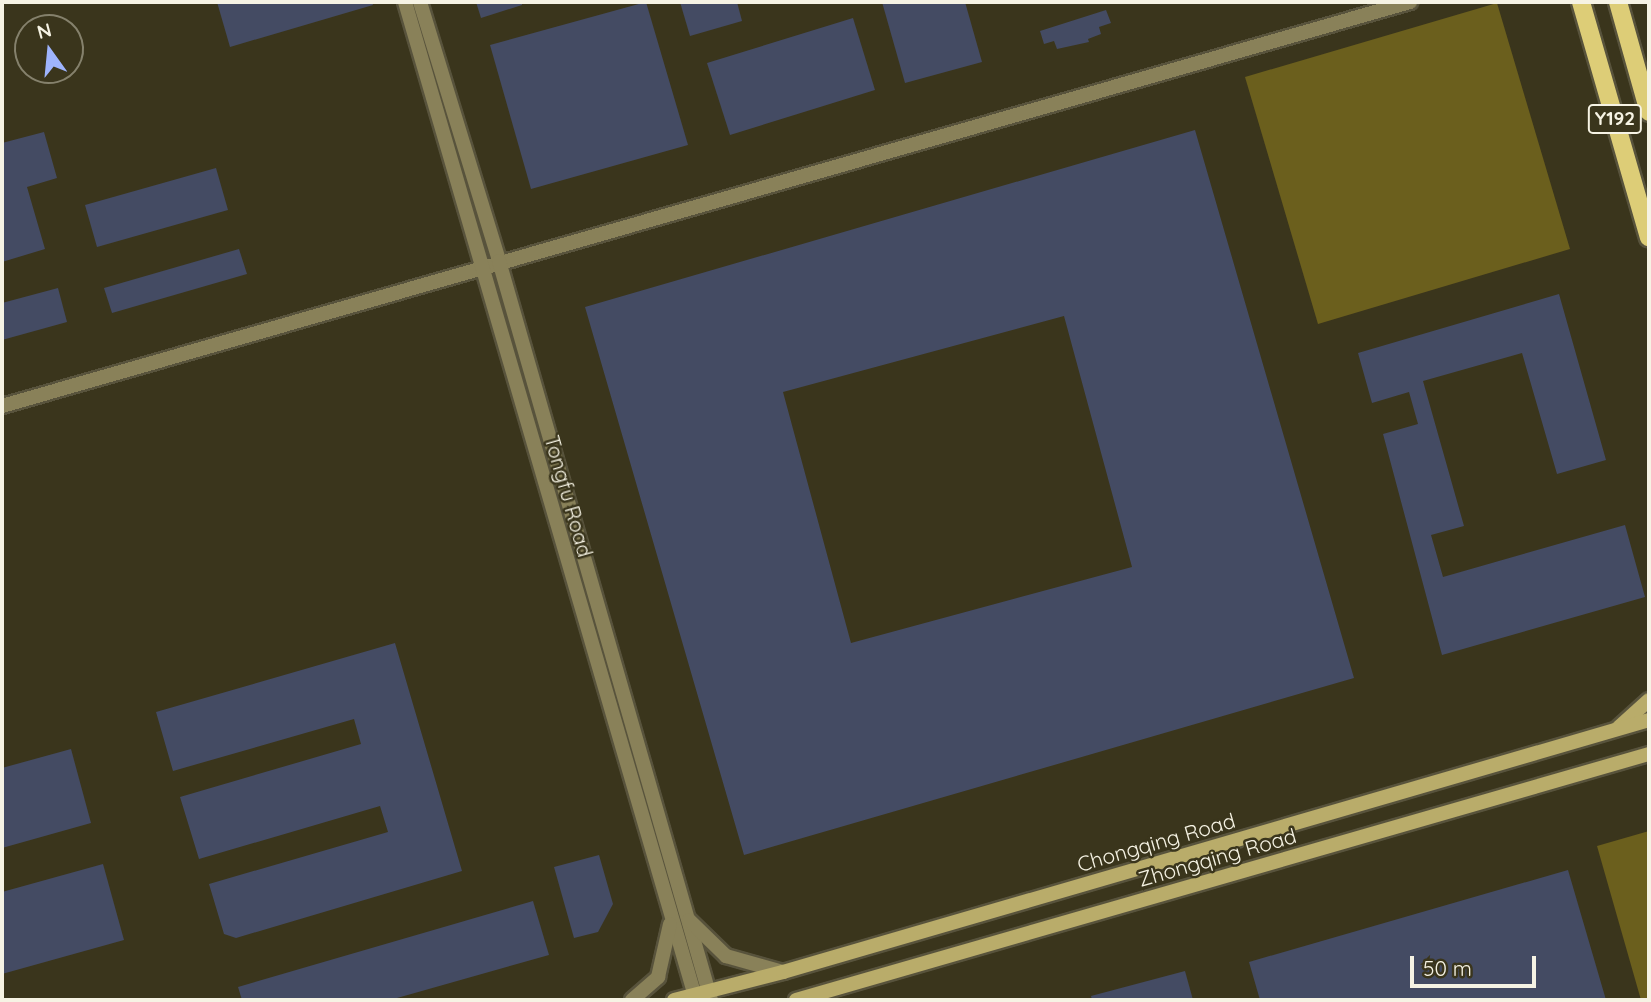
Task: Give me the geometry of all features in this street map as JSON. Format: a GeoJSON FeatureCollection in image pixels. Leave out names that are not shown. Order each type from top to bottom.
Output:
{"type":"FeatureCollection","features":[{"type":"Feature","properties":{"kind":"main road","name":"Y192"},"geometry":{"type":"LineString","coordinates":[[1581,2],[1649,237]]}},
{"type":"Feature","properties":{"kind":"main road","name":"Y192"},"geometry":{"type":"LineString","coordinates":[[1618,2],[1643,70],[1649,112]]}},
{"type":"Feature","properties":{"kind":"main road"},"geometry":{"type":"LineString","coordinates":[[1614,730],[1649,700]]}},
{"type":"Feature","properties":{"kind":"main road","name":"Chongqing Road"},"geometry":{"type":"LineString","coordinates":[[674,1000],[702,996],[1649,720]]}},
{"type":"Feature","properties":{"kind":"main road","name":"Zhongqing Road"},"geometry":{"type":"LineString","coordinates":[[796,1000],[1649,754]]}},
{"type":"Feature","properties":{"kind":"street","name":"Tongfu Road"},"geometry":{"type":"LineString","coordinates":[[405,2],[671,922],[702,996]]}},
{"type":"Feature","properties":{"kind":"street","name":"Tongfu Road"},"geometry":{"type":"LineString","coordinates":[[420,2],[499,261],[688,919],[702,996]]}},
{"type":"Feature","properties":{"kind":"street"},"geometry":{"type":"LineString","coordinates":[[2,406],[481,266],[1410,2]]}},
{"type":"Feature","properties":{"kind":"street"},"geometry":{"type":"LineString","coordinates":[[688,919],[726,956],[783,972]]}},
{"type":"Feature","properties":{"kind":"street"},"geometry":{"type":"LineString","coordinates":[[632,1000],[658,977],[671,922]]}},
{"type":"Feature","properties":{"kind":"shaded area"},"geometry":{"type":"Polygon","coordinates":[[[1497,3],[1570,249],[1318,324],[1245,77],[1497,3]]]}},
{"type":"Feature","properties":{"kind":"shaded area"},"geometry":{"type":"Polygon","coordinates":[[[1649,831],[1649,1000],[1641,1000],[1597,846],[1649,831]]]}},
{"type":"Feature","properties":{"kind":"building"},"geometry":{"type":"Polygon","coordinates":[[[217,2],[372,2],[373,5],[230,47],[217,2]]]}},
{"type":"Feature","properties":{"kind":"building"},"geometry":{"type":"Polygon","coordinates":[[[476,2],[522,2],[522,5],[481,18],[476,2]]]}},
{"type":"Feature","properties":{"kind":"building"},"geometry":{"type":"Polygon","coordinates":[[[646,2],[688,145],[531,189],[490,45],[646,2]]]}},
{"type":"Feature","properties":{"kind":"building"},"geometry":{"type":"Polygon","coordinates":[[[680,2],[737,2],[742,21],[690,36],[680,2]]]}},
{"type":"Feature","properties":{"kind":"building"},"geometry":{"type":"Polygon","coordinates":[[[882,2],[965,2],[982,62],[905,83],[882,2]]]}},
{"type":"Feature","properties":{"kind":"building"},"geometry":{"type":"Polygon","coordinates":[[[1106,10],[1111,23],[1099,27],[1101,34],[1088,39],[1089,42],[1057,49],[1054,41],[1044,44],[1040,31],[1106,10]]]}},
{"type":"Feature","properties":{"kind":"building"},"geometry":{"type":"Polygon","coordinates":[[[853,18],[875,90],[730,135],[707,63],[853,18]]]}},
{"type":"Feature","properties":{"kind":"building"},"geometry":{"type":"Polygon","coordinates":[[[1195,130],[1354,678],[744,855],[585,307],[1195,130]],[[1064,316],[783,392],[851,643],[1132,567],[1064,316]]]}},
{"type":"Feature","properties":{"kind":"building"},"geometry":{"type":"Polygon","coordinates":[[[44,132],[57,178],[27,187],[45,249],[2,262],[2,143],[44,132]]]}},
{"type":"Feature","properties":{"kind":"building"},"geometry":{"type":"Polygon","coordinates":[[[216,168],[228,210],[97,247],[85,205],[216,168]]]}},
{"type":"Feature","properties":{"kind":"building"},"geometry":{"type":"Polygon","coordinates":[[[239,249],[247,274],[112,313],[104,288],[239,249]]]}},
{"type":"Feature","properties":{"kind":"building"},"geometry":{"type":"Polygon","coordinates":[[[58,288],[67,322],[2,340],[2,303],[58,288]]]}},
{"type":"Feature","properties":{"kind":"building"},"geometry":{"type":"Polygon","coordinates":[[[1559,294],[1606,460],[1557,474],[1522,353],[1423,381],[1464,526],[1431,535],[1443,577],[1625,525],[1645,597],[1442,655],[1383,434],[1418,424],[1409,392],[1372,403],[1358,353],[1559,294]]]}},
{"type":"Feature","properties":{"kind":"building"},"geometry":{"type":"Polygon","coordinates":[[[395,643],[462,871],[236,938],[224,934],[209,884],[388,832],[380,806],[199,859],[180,797],[361,744],[354,719],[173,771],[156,712],[395,643]]]}},
{"type":"Feature","properties":{"kind":"building"},"geometry":{"type":"Polygon","coordinates":[[[71,749],[91,823],[2,848],[2,768],[71,749]]]}},
{"type":"Feature","properties":{"kind":"building"},"geometry":{"type":"Polygon","coordinates":[[[599,855],[613,904],[598,932],[574,938],[554,867],[599,855]]]}},
{"type":"Feature","properties":{"kind":"building"},"geometry":{"type":"Polygon","coordinates":[[[103,864],[124,940],[2,974],[2,892],[103,864]]]}},
{"type":"Feature","properties":{"kind":"building"},"geometry":{"type":"Polygon","coordinates":[[[1568,870],[1606,1000],[1260,1000],[1249,962],[1568,870]]]}},
{"type":"Feature","properties":{"kind":"building"},"geometry":{"type":"Polygon","coordinates":[[[533,901],[549,955],[390,1000],[242,1000],[238,987],[533,901]]]}},
{"type":"Feature","properties":{"kind":"building"},"geometry":{"type":"Polygon","coordinates":[[[1185,971],[1193,1000],[1092,1000],[1091,996],[1185,971]]]}}]}
